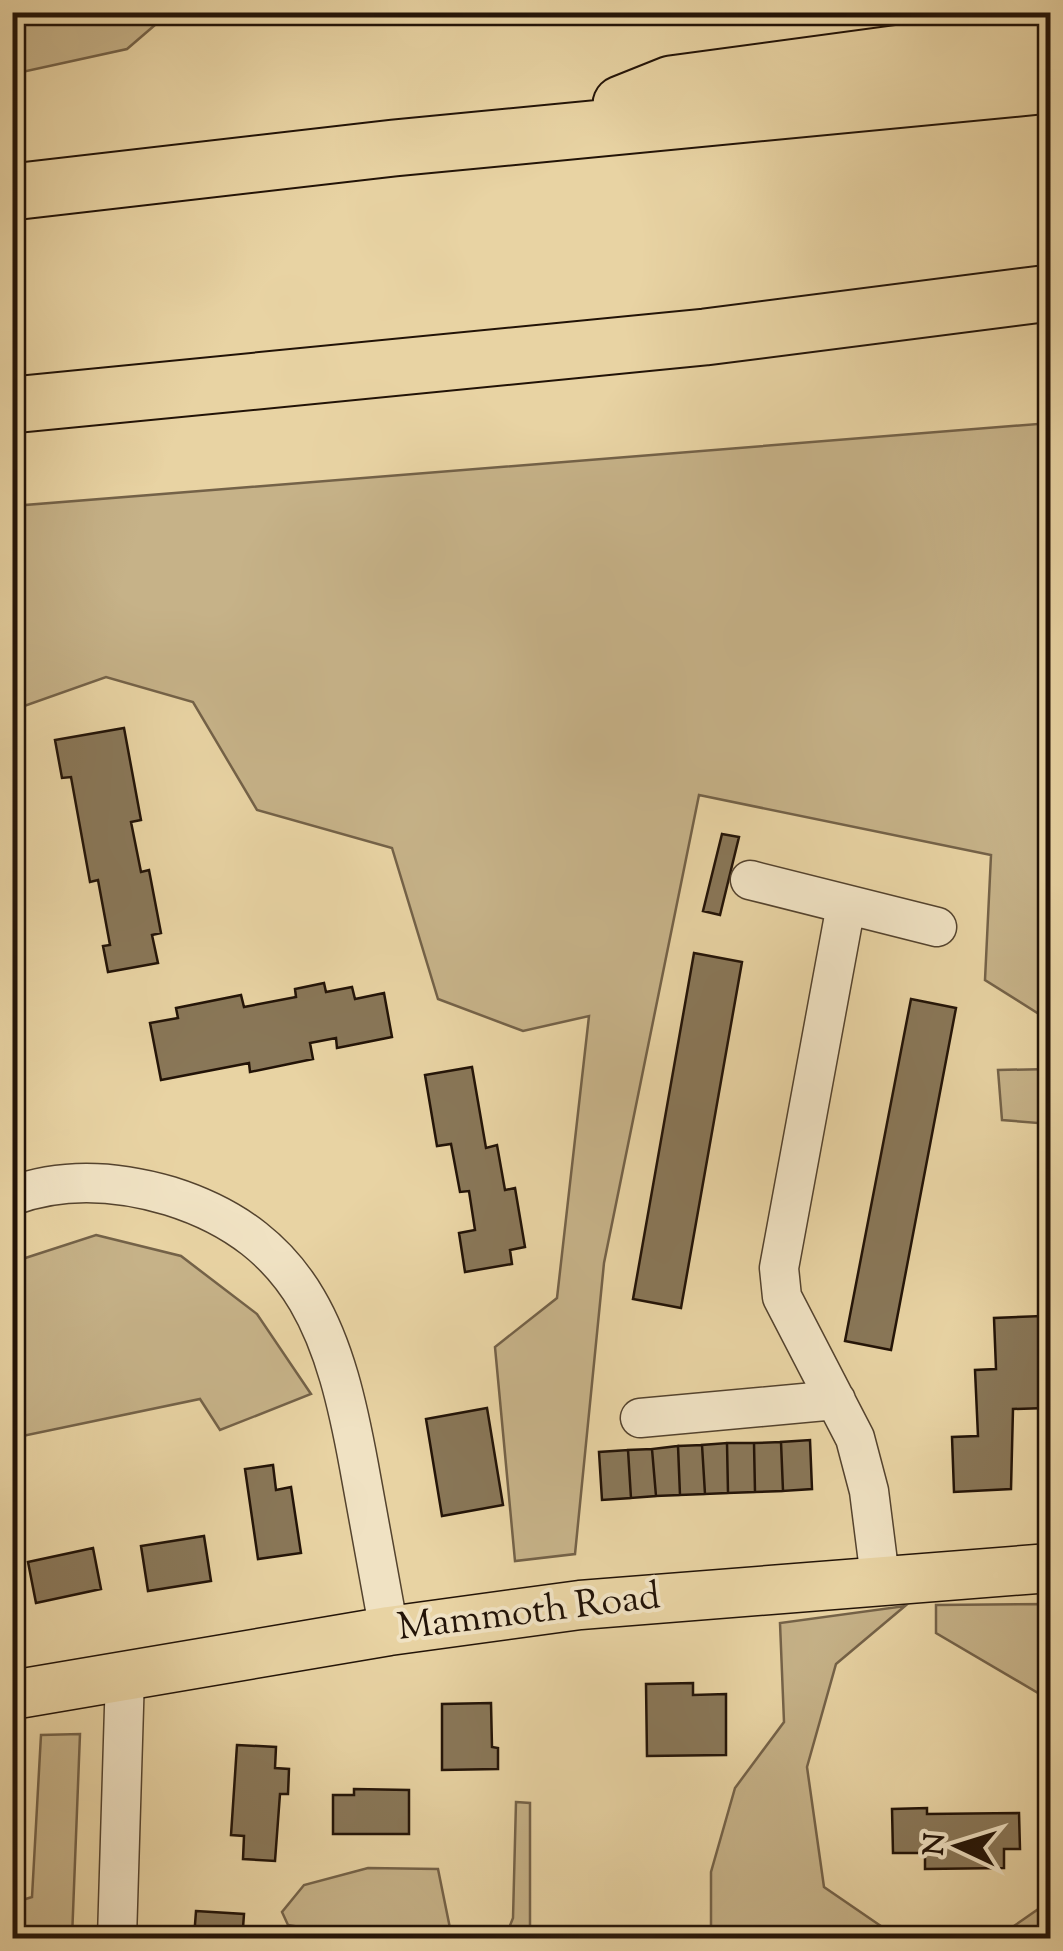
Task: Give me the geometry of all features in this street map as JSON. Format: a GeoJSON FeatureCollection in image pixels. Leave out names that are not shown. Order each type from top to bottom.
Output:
{"type":"FeatureCollection","features":[{"type":"Feature","properties":{"kind":"highway"},"geometry":{"type":"LineString","coordinates":[[548,134],[671,84],[1050,33]]}},
{"type":"Feature","properties":{"kind":"highway"},"geometry":{"type":"LineString","coordinates":[[12,192],[1050,85]]}},
{"type":"Feature","properties":{"kind":"highway"},"geometry":{"type":"LineString","coordinates":[[12,405],[705,336],[1050,292]]}},
{"type":"Feature","properties":{"kind":"highway"},"geometry":{"type":"LineString","coordinates":[[705,336],[1050,328]]}},
{"type":"Feature","properties":{"kind":"main road","name":"Mammoth Road"},"geometry":{"type":"LineString","coordinates":[[12,1695],[389,1632],[580,1605],[880,1578],[1050,1568]]}},
{"type":"Feature","properties":{"kind":"street"},"geometry":{"type":"LineString","coordinates":[[750,880],[937,928]]}},
{"type":"Feature","properties":{"kind":"street"},"geometry":{"type":"LineString","coordinates":[[846,905],[779,1268],[782,1296],[862,1460],[880,1578]]}},
{"type":"Feature","properties":{"kind":"street"},"geometry":{"type":"LineString","coordinates":[[12,1196],[55,1185],[116,1184],[145,1189],[220,1219],[280,1263],[322,1322],[343,1380],[389,1632]]}},
{"type":"Feature","properties":{"kind":"street"},"geometry":{"type":"LineString","coordinates":[[640,1418],[836,1400]]}},
{"type":"Feature","properties":{"kind":"street"},"geometry":{"type":"LineString","coordinates":[[117,1938],[125,1675]]}},
{"type":"Feature","properties":{"kind":"shaded area"},"geometry":{"type":"Polygon","coordinates":[[[12,13],[169,13],[127,49],[13,74],[12,13]]]}},
{"type":"Feature","properties":{"kind":"shaded area"},"geometry":{"type":"Polygon","coordinates":[[[1050,423],[1050,1021],[985,980],[991,855],[699,795],[604,1263],[575,1554],[515,1561],[495,1347],[557,1298],[589,1016],[523,1031],[438,999],[392,848],[257,810],[193,702],[106,677],[13,710],[13,506],[1050,423]]]}},
{"type":"Feature","properties":{"kind":"shaded area"},"geometry":{"type":"Polygon","coordinates":[[[1050,1069],[1050,1124],[1002,1120],[998,1070],[1050,1069]]]}},
{"type":"Feature","properties":{"kind":"shaded area"},"geometry":{"type":"Polygon","coordinates":[[[96,1235],[181,1256],[257,1314],[311,1394],[220,1430],[200,1399],[13,1438],[13,1262],[96,1235]]]}},
{"type":"Feature","properties":{"kind":"shaded area"},"geometry":{"type":"Polygon","coordinates":[[[1050,1604],[1050,1700],[936,1633],[936,1605],[1050,1604]]]}},
{"type":"Feature","properties":{"kind":"shaded area"},"geometry":{"type":"Polygon","coordinates":[[[905,1606],[836,1664],[807,1767],[824,1887],[894,1935],[1011,1928],[1050,1901],[1050,1938],[711,1938],[711,1872],[735,1788],[784,1722],[780,1623],[905,1606]]]}},
{"type":"Feature","properties":{"kind":"shaded area"},"geometry":{"type":"Polygon","coordinates":[[[80,1734],[72,1938],[13,1938],[13,1903],[32,1897],[41,1735],[80,1734]]]}},
{"type":"Feature","properties":{"kind":"shaded area"},"geometry":{"type":"Polygon","coordinates":[[[516,1802],[530,1803],[530,1938],[505,1938],[513,1918],[516,1802]]]}},
{"type":"Feature","properties":{"kind":"shaded area"},"geometry":{"type":"Polygon","coordinates":[[[368,1868],[438,1869],[452,1938],[366,1938],[288,1925],[282,1912],[304,1885],[368,1868]]]}},
{"type":"Feature","properties":{"kind":"building"},"geometry":{"type":"Polygon","coordinates":[[[124,728],[141,820],[131,822],[141,872],[149,870],[161,933],[152,935],[158,963],[108,972],[103,946],[110,945],[98,880],[90,882],[71,777],[62,778],[55,740],[124,728]]]}},
{"type":"Feature","properties":{"kind":"building"},"geometry":{"type":"Polygon","coordinates":[[[722,834],[739,837],[720,915],[703,911],[722,834]]]}},
{"type":"Feature","properties":{"kind":"building"},"geometry":{"type":"Polygon","coordinates":[[[694,953],[742,962],[681,1308],[633,1299],[694,953]]]}},
{"type":"Feature","properties":{"kind":"building"},"geometry":{"type":"Polygon","coordinates":[[[324,983],[326,992],[352,987],[355,999],[384,993],[392,1037],[337,1048],[336,1038],[310,1043],[313,1059],[250,1072],[249,1063],[161,1080],[150,1023],[178,1018],[176,1008],[241,995],[244,1007],[296,997],[295,989],[324,983]]]}},
{"type":"Feature","properties":{"kind":"building"},"geometry":{"type":"Polygon","coordinates":[[[911,999],[956,1008],[891,1350],[845,1341],[911,999]]]}},
{"type":"Feature","properties":{"kind":"building"},"geometry":{"type":"Polygon","coordinates":[[[472,1067],[486,1148],[497,1145],[505,1190],[515,1188],[525,1247],[510,1250],[512,1264],[465,1272],[459,1233],[475,1230],[469,1191],[460,1192],[451,1144],[437,1146],[425,1075],[472,1067]]]}},
{"type":"Feature","properties":{"kind":"building"},"geometry":{"type":"Polygon","coordinates":[[[1042,1316],[1046,1408],[1013,1409],[1011,1489],[954,1492],[952,1437],[978,1436],[975,1370],[996,1369],[994,1318],[1042,1316]]]}},
{"type":"Feature","properties":{"kind":"building"},"geometry":{"type":"Polygon","coordinates":[[[487,1408],[503,1505],[442,1516],[426,1419],[487,1408]]]}},
{"type":"Feature","properties":{"kind":"building"},"geometry":{"type":"Polygon","coordinates":[[[810,1440],[812,1489],[783,1491],[781,1442],[810,1440]]]}},
{"type":"Feature","properties":{"kind":"building"},"geometry":{"type":"Polygon","coordinates":[[[781,1442],[783,1491],[755,1492],[754,1443],[781,1442]]]}},
{"type":"Feature","properties":{"kind":"building"},"geometry":{"type":"Polygon","coordinates":[[[727,1443],[754,1443],[755,1492],[728,1493],[727,1443]]]}},
{"type":"Feature","properties":{"kind":"building"},"geometry":{"type":"Polygon","coordinates":[[[727,1443],[728,1493],[705,1494],[702,1445],[727,1443]]]}},
{"type":"Feature","properties":{"kind":"building"},"geometry":{"type":"Polygon","coordinates":[[[702,1445],[705,1494],[680,1495],[678,1446],[702,1445]]]}},
{"type":"Feature","properties":{"kind":"building"},"geometry":{"type":"Polygon","coordinates":[[[678,1446],[680,1495],[656,1496],[652,1449],[678,1446]]]}},
{"type":"Feature","properties":{"kind":"building"},"geometry":{"type":"Polygon","coordinates":[[[652,1449],[656,1496],[631,1498],[628,1450],[652,1449]]]}},
{"type":"Feature","properties":{"kind":"building"},"geometry":{"type":"Polygon","coordinates":[[[628,1450],[631,1498],[602,1500],[599,1452],[628,1450]]]}},
{"type":"Feature","properties":{"kind":"building"},"geometry":{"type":"Polygon","coordinates":[[[273,1465],[276,1490],[291,1487],[301,1553],[258,1559],[245,1469],[273,1465]]]}},
{"type":"Feature","properties":{"kind":"building"},"geometry":{"type":"Polygon","coordinates":[[[204,1536],[211,1581],[148,1591],[141,1546],[204,1536]]]}},
{"type":"Feature","properties":{"kind":"building"},"geometry":{"type":"Polygon","coordinates":[[[93,1548],[101,1589],[36,1603],[28,1562],[93,1548]]]}},
{"type":"Feature","properties":{"kind":"building"},"geometry":{"type":"Polygon","coordinates":[[[693,1683],[693,1695],[726,1694],[726,1755],[647,1756],[646,1684],[693,1683]]]}},
{"type":"Feature","properties":{"kind":"building"},"geometry":{"type":"Polygon","coordinates":[[[491,1703],[492,1747],[498,1748],[498,1769],[442,1770],[442,1704],[491,1703]]]}},
{"type":"Feature","properties":{"kind":"building"},"geometry":{"type":"Polygon","coordinates":[[[237,1745],[276,1747],[275,1768],[289,1769],[288,1794],[280,1794],[275,1861],[243,1859],[244,1836],[231,1835],[237,1745]]]}},
{"type":"Feature","properties":{"kind":"building"},"geometry":{"type":"Polygon","coordinates":[[[354,1789],[409,1790],[409,1834],[333,1834],[333,1795],[354,1795],[354,1789]]]}},
{"type":"Feature","properties":{"kind":"building"},"geometry":{"type":"Polygon","coordinates":[[[927,1808],[927,1814],[1019,1813],[1020,1849],[1004,1849],[1004,1868],[925,1869],[925,1853],[893,1853],[892,1809],[927,1808]]]}},
{"type":"Feature","properties":{"kind":"building"},"geometry":{"type":"Polygon","coordinates":[[[196,1911],[244,1914],[243,1928],[258,1930],[257,1938],[194,1938],[196,1911]]]}}]}
